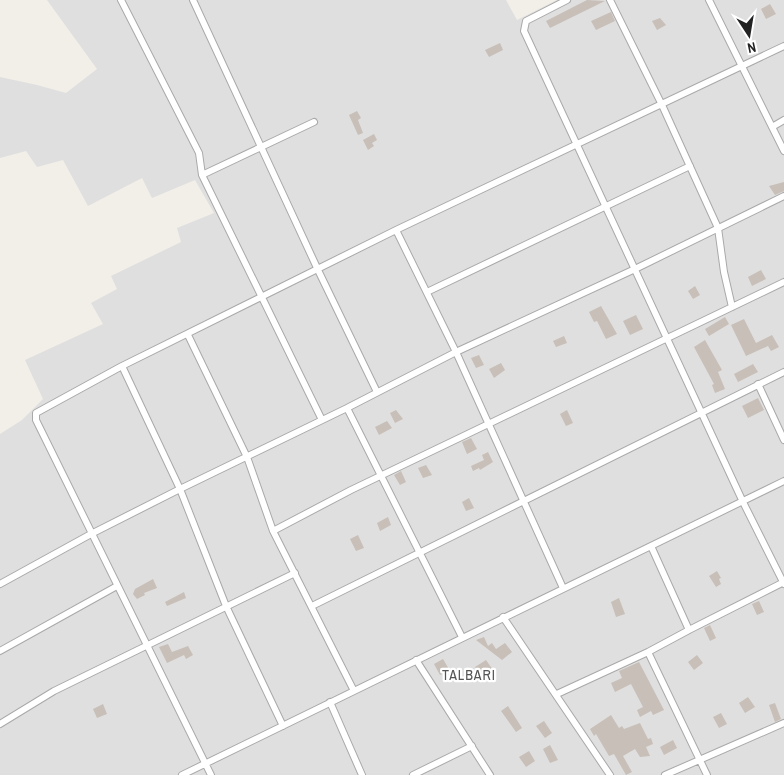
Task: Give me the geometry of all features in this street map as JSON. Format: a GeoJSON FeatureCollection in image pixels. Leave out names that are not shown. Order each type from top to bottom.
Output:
{"type":"FeatureCollection","features":[{"type":"Feature","properties":{"kind":"street"},"geometry":{"type":"LineString","coordinates":[[121,0],[199,153],[202,175],[322,420]]}},
{"type":"Feature","properties":{"kind":"street"},"geometry":{"type":"LineString","coordinates":[[193,0],[318,270],[377,392]]}},
{"type":"Feature","properties":{"kind":"street"},"geometry":{"type":"LineString","coordinates":[[556,694],[648,652],[784,583],[743,502],[524,31],[526,21],[567,0]]}},
{"type":"Feature","properties":{"kind":"street"},"geometry":{"type":"LineString","coordinates":[[610,0],[662,105],[718,228],[724,272],[732,307]]}},
{"type":"Feature","properties":{"kind":"street"},"geometry":{"type":"LineString","coordinates":[[708,0],[784,151]]}},
{"type":"Feature","properties":{"kind":"street"},"geometry":{"type":"LineString","coordinates":[[211,775],[116,586],[35,416],[39,410],[122,366],[188,335],[396,230],[784,46]]}},
{"type":"Feature","properties":{"kind":"street"},"geometry":{"type":"LineString","coordinates":[[772,126],[784,120]]}},
{"type":"Feature","properties":{"kind":"street"},"geometry":{"type":"LineString","coordinates":[[202,175],[314,122]]}},
{"type":"Feature","properties":{"kind":"street"},"geometry":{"type":"LineString","coordinates":[[427,292],[690,166]]}},
{"type":"Feature","properties":{"kind":"street"},"geometry":{"type":"LineString","coordinates":[[0,584],[91,534],[456,352],[635,269],[784,196]]}},
{"type":"Feature","properties":{"kind":"street"},"geometry":{"type":"LineString","coordinates":[[396,230],[456,352],[563,588]]}},
{"type":"Feature","properties":{"kind":"street"},"geometry":{"type":"LineString","coordinates":[[274,531],[381,476],[784,282]]}},
{"type":"Feature","properties":{"kind":"street"},"geometry":{"type":"LineString","coordinates":[[188,335],[247,457],[274,531],[354,691]]}},
{"type":"Feature","properties":{"kind":"street"},"geometry":{"type":"LineString","coordinates":[[122,366],[180,489],[226,606],[283,726]]}},
{"type":"Feature","properties":{"kind":"street"},"geometry":{"type":"LineString","coordinates":[[312,606],[784,372]]}},
{"type":"Feature","properties":{"kind":"street"},"geometry":{"type":"LineString","coordinates":[[758,384],[784,440]]}},
{"type":"Feature","properties":{"kind":"street"},"geometry":{"type":"LineString","coordinates":[[347,408],[462,637]]}},
{"type":"Feature","properties":{"kind":"street"},"geometry":{"type":"LineString","coordinates":[[182,775],[784,481]]}},
{"type":"Feature","properties":{"kind":"street"},"geometry":{"type":"LineString","coordinates":[[651,546],[689,630]]}},
{"type":"Feature","properties":{"kind":"street"},"geometry":{"type":"LineString","coordinates":[[0,724],[54,690],[295,573]]}},
{"type":"Feature","properties":{"kind":"street"},"geometry":{"type":"LineString","coordinates":[[0,651],[116,586]]}},
{"type":"Feature","properties":{"kind":"street"},"geometry":{"type":"LineString","coordinates":[[503,617],[610,775]]}},
{"type":"Feature","properties":{"kind":"street"},"geometry":{"type":"LineString","coordinates":[[648,652],[707,775]]}},
{"type":"Feature","properties":{"kind":"street"},"geometry":{"type":"LineString","coordinates":[[416,660],[490,775]]}},
{"type":"Feature","properties":{"kind":"street"},"geometry":{"type":"LineString","coordinates":[[330,702],[362,775]]}},
{"type":"Feature","properties":{"kind":"street"},"geometry":{"type":"LineString","coordinates":[[665,775],[784,723]]}},
{"type":"Feature","properties":{"kind":"street"},"geometry":{"type":"LineString","coordinates":[[413,775],[472,746]]}},
{"type":"Feature","properties":{"kind":"shaded area"},"geometry":{"type":"Polygon","coordinates":[[[47,0],[506,0],[517,20],[557,0],[784,0],[784,775],[0,775],[0,434],[22,420],[43,399],[25,360],[103,324],[91,303],[117,289],[111,276],[181,242],[177,228],[214,213],[195,180],[152,198],[142,178],[88,206],[63,160],[37,167],[26,151],[0,158],[0,77],[66,93],[97,69],[47,0]]]}},
{"type":"Feature","properties":{"kind":"building"},"geometry":{"type":"Polygon","coordinates":[[[587,0],[605,1],[550,28],[546,21],[587,0]]]}},
{"type":"Feature","properties":{"kind":"building"},"geometry":{"type":"Polygon","coordinates":[[[770,4],[776,14],[766,19],[761,9],[770,4]]]}},
{"type":"Feature","properties":{"kind":"building"},"geometry":{"type":"Polygon","coordinates":[[[611,12],[615,21],[596,30],[591,21],[611,12]]]}},
{"type":"Feature","properties":{"kind":"building"},"geometry":{"type":"Polygon","coordinates":[[[660,18],[666,25],[657,30],[652,21],[660,18]]]}},
{"type":"Feature","properties":{"kind":"building"},"geometry":{"type":"Polygon","coordinates":[[[500,43],[503,50],[489,57],[485,50],[500,43]]]}},
{"type":"Feature","properties":{"kind":"building"},"geometry":{"type":"Polygon","coordinates":[[[357,111],[361,118],[358,120],[363,133],[358,135],[349,115],[357,111]]]}},
{"type":"Feature","properties":{"kind":"building"},"geometry":{"type":"Polygon","coordinates":[[[374,134],[377,140],[372,143],[374,146],[368,150],[363,140],[374,134]]]}},
{"type":"Feature","properties":{"kind":"building"},"geometry":{"type":"Polygon","coordinates":[[[784,182],[784,191],[775,195],[769,186],[784,182]]]}},
{"type":"Feature","properties":{"kind":"building"},"geometry":{"type":"Polygon","coordinates":[[[761,270],[766,279],[752,286],[748,277],[761,270]]]}},
{"type":"Feature","properties":{"kind":"building"},"geometry":{"type":"Polygon","coordinates":[[[695,286],[700,295],[693,299],[688,291],[695,286]]]}},
{"type":"Feature","properties":{"kind":"building"},"geometry":{"type":"Polygon","coordinates":[[[601,306],[617,334],[606,339],[597,321],[594,322],[589,312],[601,306]]]}},
{"type":"Feature","properties":{"kind":"building"},"geometry":{"type":"Polygon","coordinates":[[[636,315],[643,329],[630,335],[623,321],[636,315]]]}},
{"type":"Feature","properties":{"kind":"building"},"geometry":{"type":"Polygon","coordinates":[[[725,317],[729,324],[709,336],[705,329],[725,317]]]}},
{"type":"Feature","properties":{"kind":"building"},"geometry":{"type":"Polygon","coordinates":[[[744,319],[756,343],[772,335],[779,347],[771,351],[768,346],[746,356],[731,325],[744,319]]]}},
{"type":"Feature","properties":{"kind":"building"},"geometry":{"type":"Polygon","coordinates":[[[564,336],[567,343],[556,347],[553,341],[564,336]]]}},
{"type":"Feature","properties":{"kind":"building"},"geometry":{"type":"Polygon","coordinates":[[[705,340],[722,370],[718,372],[725,389],[715,393],[712,385],[714,384],[694,347],[705,340]]]}},
{"type":"Feature","properties":{"kind":"building"},"geometry":{"type":"Polygon","coordinates":[[[479,355],[484,365],[476,368],[471,358],[479,355]]]}},
{"type":"Feature","properties":{"kind":"building"},"geometry":{"type":"Polygon","coordinates":[[[501,363],[505,370],[494,378],[489,369],[501,363]]]}},
{"type":"Feature","properties":{"kind":"building"},"geometry":{"type":"Polygon","coordinates":[[[753,364],[758,372],[738,382],[734,374],[753,364]]]}},
{"type":"Feature","properties":{"kind":"building"},"geometry":{"type":"Polygon","coordinates":[[[758,398],[764,410],[748,418],[742,406],[758,398]]]}},
{"type":"Feature","properties":{"kind":"building"},"geometry":{"type":"Polygon","coordinates":[[[396,410],[403,419],[395,423],[390,413],[396,410]]]}},
{"type":"Feature","properties":{"kind":"building"},"geometry":{"type":"Polygon","coordinates":[[[567,410],[573,423],[566,426],[560,414],[567,410]]]}},
{"type":"Feature","properties":{"kind":"building"},"geometry":{"type":"Polygon","coordinates":[[[387,421],[392,428],[379,435],[375,427],[387,421]]]}},
{"type":"Feature","properties":{"kind":"building"},"geometry":{"type":"Polygon","coordinates":[[[471,438],[477,449],[467,454],[462,442],[471,438]]]}},
{"type":"Feature","properties":{"kind":"building"},"geometry":{"type":"Polygon","coordinates":[[[488,452],[493,462],[480,470],[479,468],[473,471],[471,466],[484,460],[482,455],[488,452]]]}},
{"type":"Feature","properties":{"kind":"building"},"geometry":{"type":"Polygon","coordinates":[[[426,465],[432,475],[423,478],[418,468],[426,465]]]}},
{"type":"Feature","properties":{"kind":"building"},"geometry":{"type":"Polygon","coordinates":[[[401,471],[406,482],[400,485],[394,475],[401,471]]]}},
{"type":"Feature","properties":{"kind":"building"},"geometry":{"type":"Polygon","coordinates":[[[469,498],[474,508],[466,511],[462,502],[469,498]]]}},
{"type":"Feature","properties":{"kind":"building"},"geometry":{"type":"Polygon","coordinates":[[[388,517],[391,525],[380,531],[377,523],[388,517]]]}},
{"type":"Feature","properties":{"kind":"building"},"geometry":{"type":"Polygon","coordinates":[[[358,535],[364,548],[356,551],[350,539],[358,535]]]}},
{"type":"Feature","properties":{"kind":"building"},"geometry":{"type":"Polygon","coordinates":[[[717,571],[721,578],[719,579],[721,584],[716,587],[709,576],[717,571]]]}},
{"type":"Feature","properties":{"kind":"building"},"geometry":{"type":"Polygon","coordinates":[[[153,579],[157,588],[144,593],[145,595],[137,599],[133,594],[135,589],[153,579]]]}},
{"type":"Feature","properties":{"kind":"building"},"geometry":{"type":"Polygon","coordinates":[[[184,592],[186,598],[167,606],[165,602],[184,592]]]}},
{"type":"Feature","properties":{"kind":"building"},"geometry":{"type":"Polygon","coordinates":[[[619,598],[625,614],[616,617],[611,602],[619,598]]]}},
{"type":"Feature","properties":{"kind":"building"},"geometry":{"type":"Polygon","coordinates":[[[759,601],[764,612],[757,615],[752,604],[759,601]]]}},
{"type":"Feature","properties":{"kind":"building"},"geometry":{"type":"Polygon","coordinates":[[[710,625],[716,638],[710,641],[704,628],[710,625]]]}},
{"type":"Feature","properties":{"kind":"building"},"geometry":{"type":"Polygon","coordinates":[[[484,637],[488,646],[492,643],[496,649],[505,643],[512,652],[502,660],[476,640],[484,637]]]}},
{"type":"Feature","properties":{"kind":"building"},"geometry":{"type":"Polygon","coordinates":[[[168,644],[172,652],[188,646],[193,655],[186,659],[184,655],[167,663],[159,647],[168,644]]]}},
{"type":"Feature","properties":{"kind":"building"},"geometry":{"type":"Polygon","coordinates":[[[697,655],[703,663],[694,670],[688,662],[697,655]]]}},
{"type":"Feature","properties":{"kind":"building"},"geometry":{"type":"Polygon","coordinates":[[[443,659],[450,671],[440,675],[434,664],[443,659]]]}},
{"type":"Feature","properties":{"kind":"building"},"geometry":{"type":"Polygon","coordinates":[[[486,660],[493,670],[482,677],[475,667],[486,660]]]}},
{"type":"Feature","properties":{"kind":"building"},"geometry":{"type":"Polygon","coordinates":[[[639,662],[664,710],[653,715],[651,711],[640,717],[637,710],[643,707],[631,684],[615,692],[611,683],[622,678],[619,671],[639,662]]]}},
{"type":"Feature","properties":{"kind":"building"},"geometry":{"type":"Polygon","coordinates":[[[748,697],[755,707],[745,713],[739,703],[748,697]]]}},
{"type":"Feature","properties":{"kind":"building"},"geometry":{"type":"Polygon","coordinates":[[[775,703],[781,719],[775,722],[769,705],[775,703]]]}},
{"type":"Feature","properties":{"kind":"building"},"geometry":{"type":"Polygon","coordinates":[[[103,704],[107,714],[97,718],[93,709],[103,704]]]}},
{"type":"Feature","properties":{"kind":"building"},"geometry":{"type":"Polygon","coordinates":[[[508,706],[522,728],[516,732],[501,711],[508,706]]]}},
{"type":"Feature","properties":{"kind":"building"},"geometry":{"type":"Polygon","coordinates":[[[721,713],[727,724],[719,728],[713,717],[721,713]]]}},
{"type":"Feature","properties":{"kind":"building"},"geometry":{"type":"Polygon","coordinates":[[[611,715],[619,728],[622,726],[624,729],[640,723],[648,739],[651,738],[653,744],[646,747],[650,756],[640,757],[635,749],[623,756],[632,772],[626,775],[614,754],[609,756],[596,734],[594,736],[590,729],[611,715]]]}},
{"type":"Feature","properties":{"kind":"building"},"geometry":{"type":"Polygon","coordinates":[[[544,721],[552,733],[545,738],[536,726],[544,721]]]}},
{"type":"Feature","properties":{"kind":"building"},"geometry":{"type":"Polygon","coordinates":[[[673,740],[677,748],[664,755],[660,747],[673,740]]]}},
{"type":"Feature","properties":{"kind":"building"},"geometry":{"type":"Polygon","coordinates":[[[550,745],[558,760],[550,763],[543,749],[550,745]]]}},
{"type":"Feature","properties":{"kind":"building"},"geometry":{"type":"Polygon","coordinates":[[[529,751],[535,761],[526,767],[519,757],[529,751]]]}},
{"type":"Feature","properties":{"kind":"district","name":"TALBARI"},"geometry":{"type":"Point","coordinates":[469,675]}}]}
